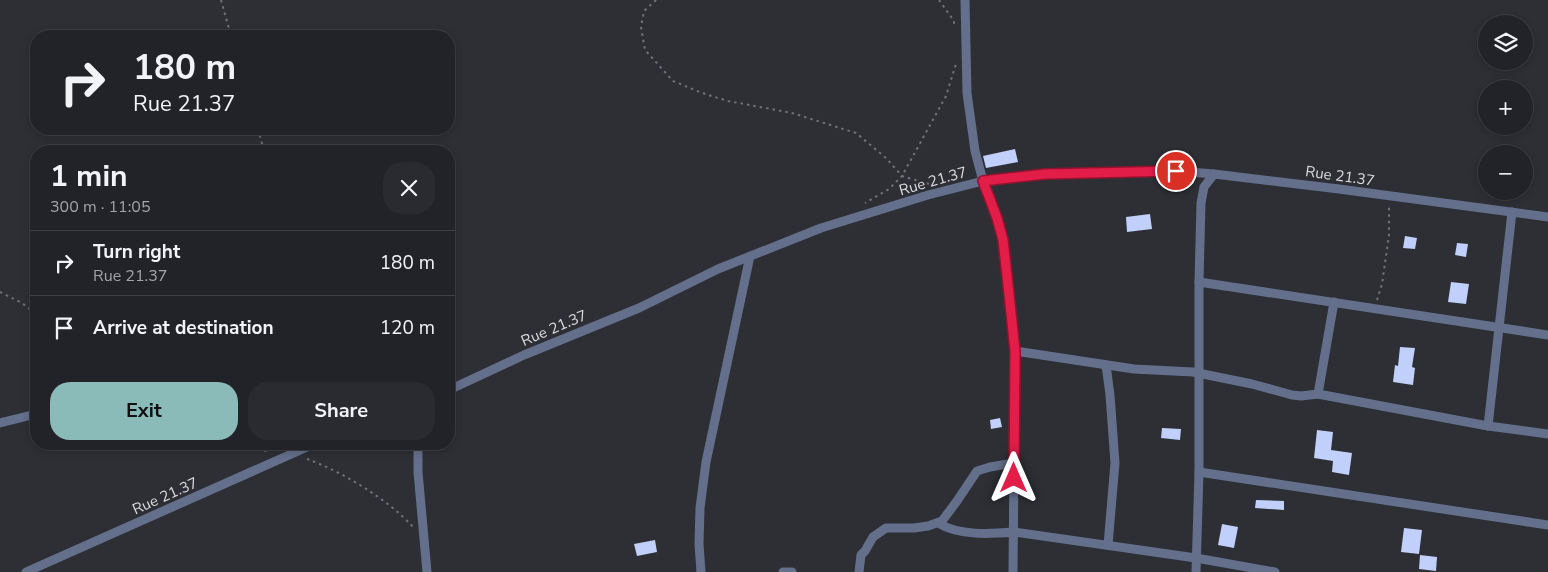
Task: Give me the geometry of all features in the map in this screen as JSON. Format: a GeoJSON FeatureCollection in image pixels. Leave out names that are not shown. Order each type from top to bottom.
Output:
{"type":"FeatureCollection","features":[{"type":"Feature","properties":{"kind":"street"},"geometry":{"type":"LineString","coordinates":[[965,0],[967,93],[975,150],[983,181],[1003,240],[1015,351],[1013,572]]}},
{"type":"Feature","properties":{"kind":"street","name":"Rue 21.37"},"geometry":{"type":"LineString","coordinates":[[455,387],[639,308],[718,269],[821,228],[928,195],[983,181],[1045,174],[1176,171],[1339,188],[1548,217]]}},
{"type":"Feature","properties":{"kind":"street"},"geometry":{"type":"LineString","coordinates":[[1196,572],[1199,472],[1201,203],[1204,187],[1214,174]]}},
{"type":"Feature","properties":{"kind":"street"},"geometry":{"type":"LineString","coordinates":[[1488,426],[1512,212]]}},
{"type":"Feature","properties":{"kind":"street"},"geometry":{"type":"LineString","coordinates":[[701,572],[699,544],[700,508],[706,462],[750,256]]}},
{"type":"Feature","properties":{"kind":"street"},"geometry":{"type":"LineString","coordinates":[[1199,282],[1548,335]]}},
{"type":"Feature","properties":{"kind":"street"},"geometry":{"type":"LineString","coordinates":[[1318,394],[1334,302]]}},
{"type":"Feature","properties":{"kind":"street"},"geometry":{"type":"LineString","coordinates":[[1015,351],[1134,369],[1200,373],[1292,395],[1318,394],[1488,426],[1548,434]]}},
{"type":"Feature","properties":{"kind":"street"},"geometry":{"type":"LineString","coordinates":[[1106,365],[1115,463],[1108,546]]}},
{"type":"Feature","properties":{"kind":"street"},"geometry":{"type":"LineString","coordinates":[[0,422],[30,415]]}},
{"type":"Feature","properties":{"kind":"street","name":"Rue 21.37"},"geometry":{"type":"LineString","coordinates":[[26,572],[301,450]]}},
{"type":"Feature","properties":{"kind":"street"},"geometry":{"type":"LineString","coordinates":[[418,450],[418,472],[427,572]]}},
{"type":"Feature","properties":{"kind":"street"},"geometry":{"type":"LineString","coordinates":[[859,572],[861,554],[874,537],[886,528],[914,528],[938,523],[948,514],[977,471],[1014,463]]}},
{"type":"Feature","properties":{"kind":"street"},"geometry":{"type":"LineString","coordinates":[[1199,472],[1548,526]]}},
{"type":"Feature","properties":{"kind":"street"},"geometry":{"type":"LineString","coordinates":[[938,523],[944,527],[973,533],[1014,532],[1196,558],[1275,572]]}},
{"type":"Feature","properties":{"kind":"street"},"geometry":{"type":"LineString","coordinates":[[783,572],[792,572]]}},
{"type":"Feature","properties":{"kind":"path"},"geometry":{"type":"LineString","coordinates":[[221,0],[229,30]]}},
{"type":"Feature","properties":{"kind":"path"},"geometry":{"type":"LineString","coordinates":[[656,0],[644,11],[641,27],[645,50],[673,81],[728,101],[792,113],[856,133],[886,158],[902,176],[930,184]]}},
{"type":"Feature","properties":{"kind":"path"},"geometry":{"type":"LineString","coordinates":[[939,0],[954,21],[956,31]]}},
{"type":"Feature","properties":{"kind":"path"},"geometry":{"type":"LineString","coordinates":[[859,206],[889,189],[902,176],[946,96],[957,60]]}},
{"type":"Feature","properties":{"kind":"path"},"geometry":{"type":"LineString","coordinates":[[1371,307],[1378,299],[1382,284],[1389,234],[1389,196]]}},
{"type":"Feature","properties":{"kind":"path"},"geometry":{"type":"LineString","coordinates":[[0,292],[30,309]]}},
{"type":"Feature","properties":{"kind":"path"},"geometry":{"type":"LineString","coordinates":[[258,450],[274,453]]}},
{"type":"Feature","properties":{"kind":"path"},"geometry":{"type":"LineString","coordinates":[[292,454],[325,466],[385,502],[402,514],[423,538]]}},
{"type":"Feature","properties":{"kind":"building"},"geometry":{"type":"Polygon","coordinates":[[[1015,149],[1018,162],[986,168],[983,156],[1015,149]]]}},
{"type":"Feature","properties":{"kind":"building"},"geometry":{"type":"Polygon","coordinates":[[[1150,214],[1152,229],[1127,232],[1126,217],[1150,214]]]}},
{"type":"Feature","properties":{"kind":"building"},"geometry":{"type":"Polygon","coordinates":[[[1405,236],[1417,238],[1415,249],[1403,248],[1405,236]]]}},
{"type":"Feature","properties":{"kind":"building"},"geometry":{"type":"Polygon","coordinates":[[[1457,243],[1468,244],[1466,257],[1455,255],[1457,243]]]}},
{"type":"Feature","properties":{"kind":"building"},"geometry":{"type":"Polygon","coordinates":[[[1451,282],[1469,284],[1466,304],[1448,302],[1451,282]]]}},
{"type":"Feature","properties":{"kind":"building"},"geometry":{"type":"Polygon","coordinates":[[[1400,347],[1415,348],[1412,367],[1415,368],[1413,385],[1393,382],[1395,365],[1398,366],[1400,347]]]}},
{"type":"Feature","properties":{"kind":"building"},"geometry":{"type":"Polygon","coordinates":[[[1000,418],[1002,427],[991,429],[990,420],[1000,418]]]}},
{"type":"Feature","properties":{"kind":"building"},"geometry":{"type":"Polygon","coordinates":[[[1162,428],[1181,429],[1180,440],[1161,438],[1162,428]]]}},
{"type":"Feature","properties":{"kind":"building"},"geometry":{"type":"Polygon","coordinates":[[[1317,430],[1333,432],[1331,450],[1352,453],[1349,475],[1332,472],[1333,461],[1314,458],[1317,430]]]}},
{"type":"Feature","properties":{"kind":"building"},"geometry":{"type":"Polygon","coordinates":[[[1256,500],[1284,501],[1284,510],[1255,508],[1256,500]]]}},
{"type":"Feature","properties":{"kind":"building"},"geometry":{"type":"Polygon","coordinates":[[[1222,524],[1238,527],[1234,548],[1218,545],[1222,524]]]}},
{"type":"Feature","properties":{"kind":"building"},"geometry":{"type":"Polygon","coordinates":[[[1404,528],[1422,530],[1419,554],[1401,552],[1404,528]]]}},
{"type":"Feature","properties":{"kind":"building"},"geometry":{"type":"Polygon","coordinates":[[[655,540],[657,552],[637,556],[634,544],[655,540]]]}},
{"type":"Feature","properties":{"kind":"building"},"geometry":{"type":"Polygon","coordinates":[[[1420,555],[1437,557],[1436,571],[1419,569],[1420,555]]]}},
{"type":"Feature","properties":{"kind":"route"},"geometry":{"type":"LineString","coordinates":[[1014,478],[1015,351],[1003,240],[983,181],[1045,174],[1176,171]]}}]}
